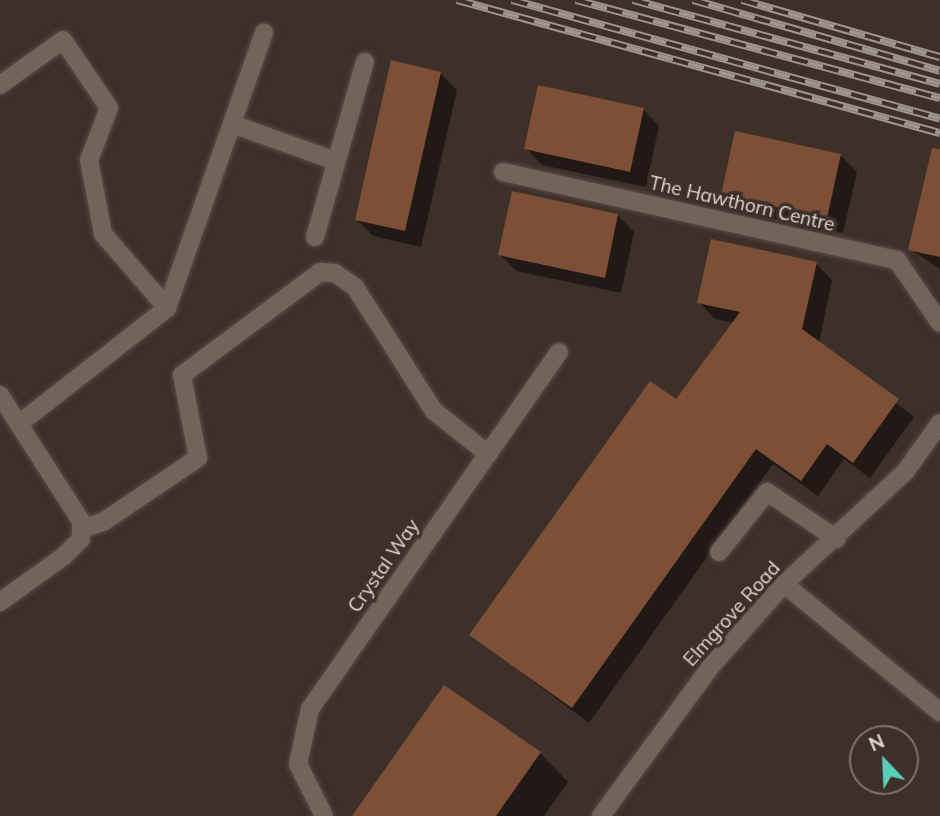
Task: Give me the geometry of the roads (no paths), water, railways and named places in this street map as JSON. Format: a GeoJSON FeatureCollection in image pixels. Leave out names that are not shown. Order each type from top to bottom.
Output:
{"type":"FeatureCollection","features":[{"type":"Feature","properties":{"kind":"street"},"geometry":{"type":"LineString","coordinates":[[20,423],[167,308],[264,33]]}},
{"type":"Feature","properties":{"kind":"street"},"geometry":{"type":"LineString","coordinates":[[0,85],[63,40],[108,108],[89,160],[103,234],[167,308]]}},
{"type":"Feature","properties":{"kind":"street"},"geometry":{"type":"LineString","coordinates":[[315,237],[365,62]]}},
{"type":"Feature","properties":{"kind":"street"},"geometry":{"type":"LineString","coordinates":[[232,124],[336,161]]}},
{"type":"Feature","properties":{"kind":"street","name":"The Hawthorn Centre"},"geometry":{"type":"LineString","coordinates":[[503,172],[897,260],[940,323]]}},
{"type":"Feature","properties":{"kind":"street"},"geometry":{"type":"LineString","coordinates":[[81,529],[103,522],[198,458],[182,375],[320,272],[335,273],[355,287],[433,411],[488,454]]}},
{"type":"Feature","properties":{"kind":"street","name":"Crystal Way"},"geometry":{"type":"LineString","coordinates":[[324,816],[298,764],[310,709],[559,352]]}},
{"type":"Feature","properties":{"kind":"street"},"geometry":{"type":"LineString","coordinates":[[0,395],[69,496],[81,529],[81,538],[64,556],[0,603]]}},
{"type":"Feature","properties":{"kind":"street","name":"Elmgrove Road"},"geometry":{"type":"LineString","coordinates":[[601,816],[712,665],[784,584],[837,539],[905,472],[940,423]]}},
{"type":"Feature","properties":{"kind":"street"},"geometry":{"type":"LineString","coordinates":[[719,552],[767,492],[837,539]]}},
{"type":"Feature","properties":{"kind":"street"},"geometry":{"type":"LineString","coordinates":[[784,584],[940,712]]}},
{"type":"Feature","properties":{"kind":"railway"},"geometry":{"type":"LineString","coordinates":[[457,0],[940,133]]}},
{"type":"Feature","properties":{"kind":"railway"},"geometry":{"type":"LineString","coordinates":[[512,0],[940,119]]}},
{"type":"Feature","properties":{"kind":"railway"},"geometry":{"type":"LineString","coordinates":[[576,0],[940,98]]}},
{"type":"Feature","properties":{"kind":"railway"},"geometry":{"type":"LineString","coordinates":[[633,0],[940,84]]}},
{"type":"Feature","properties":{"kind":"railway"},"geometry":{"type":"LineString","coordinates":[[693,0],[940,71]]}},
{"type":"Feature","properties":{"kind":"railway"},"geometry":{"type":"LineString","coordinates":[[742,0],[940,57]]}}]}
